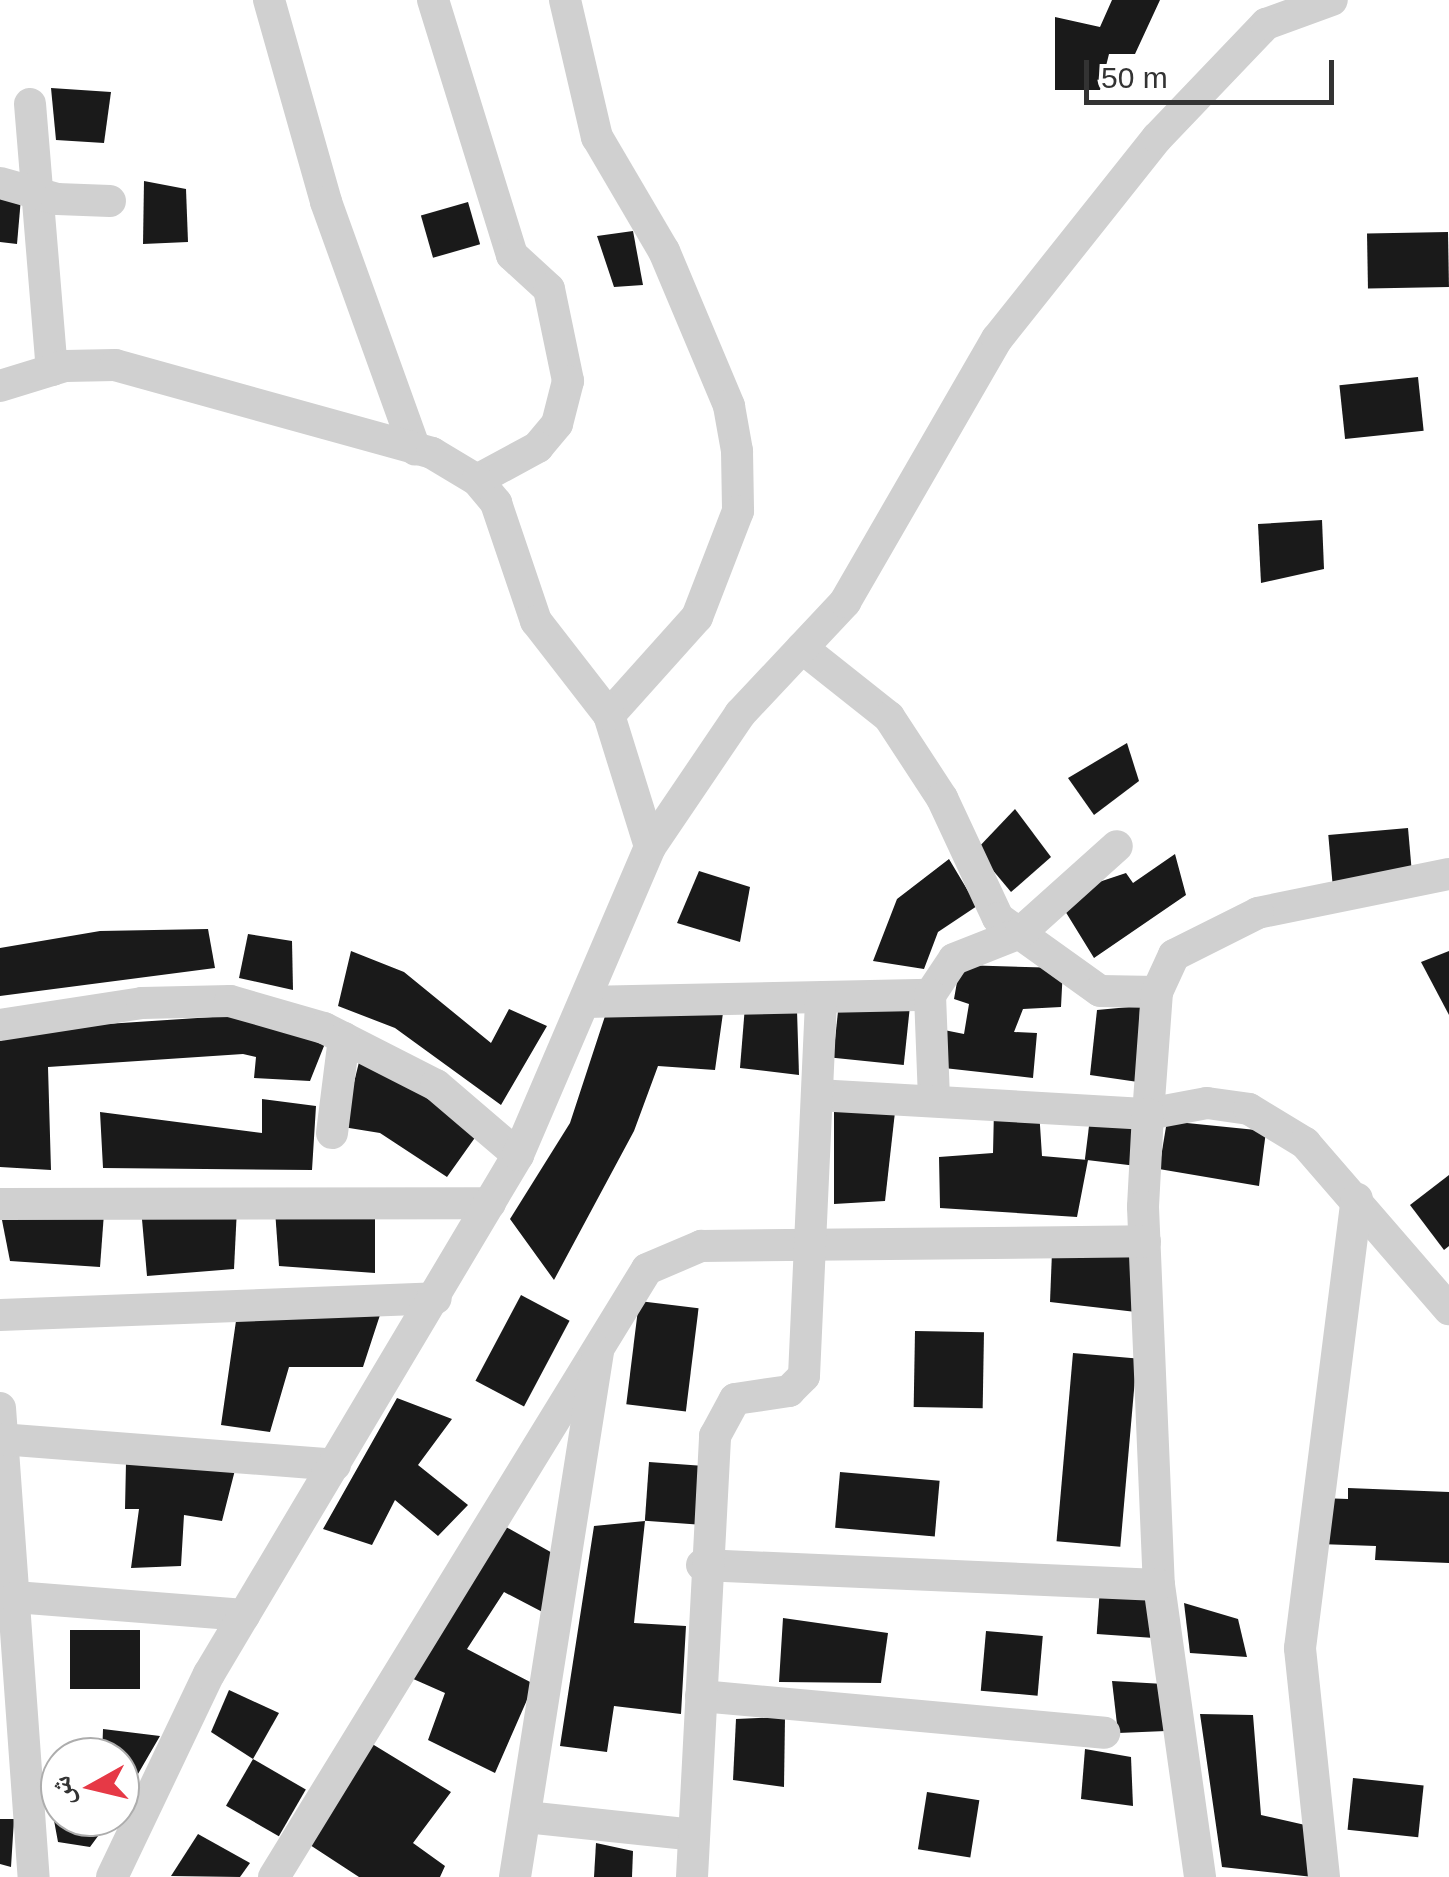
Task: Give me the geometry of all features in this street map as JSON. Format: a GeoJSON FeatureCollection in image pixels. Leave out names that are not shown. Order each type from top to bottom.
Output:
{"type":"FeatureCollection","features":[{"type":"Feature","properties":{"kind":"street"},"geometry":{"type":"LineString","coordinates":[[270,0],[326,202],[415,449]]}},
{"type":"Feature","properties":{"kind":"street"},"geometry":{"type":"LineString","coordinates":[[433,0],[512,255],[549,289],[568,381],[557,424],[538,447],[478,480]]}},
{"type":"Feature","properties":{"kind":"street"},"geometry":{"type":"LineString","coordinates":[[564,0],[597,137],[664,251],[729,406],[737,452],[738,511],[697,617],[609,715]]}},
{"type":"Feature","properties":{"kind":"street"},"geometry":{"type":"LineString","coordinates":[[112,1877],[244,1615],[518,1155],[650,848],[740,714],[846,602],[996,339],[1157,138],[1266,24],[1332,0]]}},
{"type":"Feature","properties":{"kind":"street"},"geometry":{"type":"LineString","coordinates":[[30,104],[52,370]]}},
{"type":"Feature","properties":{"kind":"street"},"geometry":{"type":"LineString","coordinates":[[0,183],[38,194],[110,200]]}},
{"type":"Feature","properties":{"kind":"street"},"geometry":{"type":"LineString","coordinates":[[0,386],[52,370],[115,365],[415,449],[478,480],[496,503],[536,621],[609,715],[650,848]]}},
{"type":"Feature","properties":{"kind":"street"},"geometry":{"type":"LineString","coordinates":[[802,648],[888,717],[942,798],[988,904],[1020,933],[1100,991],[1157,992]]}},
{"type":"Feature","properties":{"kind":"street"},"geometry":{"type":"LineString","coordinates":[[934,1097],[930,995],[954,959],[1020,933],[1117,846]]}},
{"type":"Feature","properties":{"kind":"street"},"geometry":{"type":"LineString","coordinates":[[1200,1877],[1159,1585],[1145,1241],[1148,1114],[1157,992],[1174,954],[1208,931],[1449,874]]}},
{"type":"Feature","properties":{"kind":"street"},"geometry":{"type":"LineString","coordinates":[[584,1002],[930,995]]}},
{"type":"Feature","properties":{"kind":"street"},"geometry":{"type":"LineString","coordinates":[[692,1877],[701,1696],[702,1564],[723,1410],[788,1390],[804,1376],[821,997]]}},
{"type":"Feature","properties":{"kind":"street"},"geometry":{"type":"LineString","coordinates":[[0,1025],[230,1001],[344,1038],[436,1085],[518,1155]]}},
{"type":"Feature","properties":{"kind":"street"},"geometry":{"type":"LineString","coordinates":[[332,1133],[344,1038]]}},
{"type":"Feature","properties":{"kind":"street"},"geometry":{"type":"LineString","coordinates":[[816,1095],[934,1097],[1148,1114],[1207,1103],[1249,1109],[1306,1143],[1447,1304]]}},
{"type":"Feature","properties":{"kind":"street"},"geometry":{"type":"LineString","coordinates":[[1324,1877],[1300,1648],[1357,1200]]}},
{"type":"Feature","properties":{"kind":"street"},"geometry":{"type":"LineString","coordinates":[[0,1204],[490,1203]]}},
{"type":"Feature","properties":{"kind":"street"},"geometry":{"type":"LineString","coordinates":[[290,1871],[599,1342],[647,1269],[674,1251],[1145,1241]]}},
{"type":"Feature","properties":{"kind":"street"},"geometry":{"type":"LineString","coordinates":[[0,1315],[436,1298]]}},
{"type":"Feature","properties":{"kind":"street"},"geometry":{"type":"LineString","coordinates":[[515,1877],[599,1342]]}},
{"type":"Feature","properties":{"kind":"street"},"geometry":{"type":"LineString","coordinates":[[34,1877],[14,1787],[16,1598],[2,1429],[335,1466]]}},
{"type":"Feature","properties":{"kind":"street"},"geometry":{"type":"LineString","coordinates":[[702,1564],[1159,1585]]}},
{"type":"Feature","properties":{"kind":"street"},"geometry":{"type":"LineString","coordinates":[[16,1598],[244,1615]]}},
{"type":"Feature","properties":{"kind":"street"},"geometry":{"type":"LineString","coordinates":[[701,1696],[1104,1733]]}},
{"type":"Feature","properties":{"kind":"street"},"geometry":{"type":"LineString","coordinates":[[526,1817],[694,1835]]}},
{"type":"Feature","properties":{"kind":"building"},"geometry":{"type":"Polygon","coordinates":[[[1112,0],[1160,0],[1135,54],[1109,54],[1100,90],[1055,90],[1055,17],[1100,27],[1112,0]]]}},
{"type":"Feature","properties":{"kind":"building"},"geometry":{"type":"Polygon","coordinates":[[[51,88],[111,92],[104,143],[56,140],[51,88]]]}},
{"type":"Feature","properties":{"kind":"building"},"geometry":{"type":"Polygon","coordinates":[[[144,181],[186,189],[188,242],[143,244],[144,181]]]}},
{"type":"Feature","properties":{"kind":"building"},"geometry":{"type":"Polygon","coordinates":[[[0,195],[21,198],[17,244],[0,242],[0,195]]]}},
{"type":"Feature","properties":{"kind":"building"},"geometry":{"type":"Polygon","coordinates":[[[468,202],[480,244],[433,258],[421,216],[468,202]]]}},
{"type":"Feature","properties":{"kind":"building"},"geometry":{"type":"Polygon","coordinates":[[[633,231],[643,285],[614,287],[597,236],[633,231]]]}},
{"type":"Feature","properties":{"kind":"building"},"geometry":{"type":"Polygon","coordinates":[[[1448,232],[1449,287],[1368,288],[1367,233],[1448,232]]]}},
{"type":"Feature","properties":{"kind":"building"},"geometry":{"type":"Polygon","coordinates":[[[1418,377],[1424,431],[1345,439],[1339,385],[1418,377]]]}},
{"type":"Feature","properties":{"kind":"building"},"geometry":{"type":"Polygon","coordinates":[[[1322,520],[1324,569],[1261,583],[1258,524],[1322,520]]]}},
{"type":"Feature","properties":{"kind":"building"},"geometry":{"type":"Polygon","coordinates":[[[1127,743],[1139,781],[1094,815],[1068,778],[1127,743]]]}},
{"type":"Feature","properties":{"kind":"building"},"geometry":{"type":"Polygon","coordinates":[[[1015,809],[1051,857],[1011,892],[976,850],[1015,809]]]}},
{"type":"Feature","properties":{"kind":"building"},"geometry":{"type":"Polygon","coordinates":[[[1408,828],[1413,881],[1333,888],[1328,835],[1408,828]]]}},
{"type":"Feature","properties":{"kind":"building"},"geometry":{"type":"Polygon","coordinates":[[[1175,854],[1186,895],[1094,958],[1062,906],[1090,885],[1126,873],[1133,883],[1175,854]]]}},
{"type":"Feature","properties":{"kind":"building"},"geometry":{"type":"Polygon","coordinates":[[[949,859],[977,906],[938,932],[924,969],[873,961],[897,899],[949,859]]]}},
{"type":"Feature","properties":{"kind":"building"},"geometry":{"type":"Polygon","coordinates":[[[699,871],[750,887],[740,942],[677,923],[699,871]]]}},
{"type":"Feature","properties":{"kind":"building"},"geometry":{"type":"Polygon","coordinates":[[[208,929],[215,968],[0,996],[0,948],[100,931],[208,929]]]}},
{"type":"Feature","properties":{"kind":"building"},"geometry":{"type":"Polygon","coordinates":[[[248,934],[292,941],[293,990],[239,978],[248,934]]]}},
{"type":"Feature","properties":{"kind":"building"},"geometry":{"type":"Polygon","coordinates":[[[351,951],[404,972],[491,1043],[509,1009],[547,1026],[501,1105],[395,1028],[338,1006],[351,951]]]}},
{"type":"Feature","properties":{"kind":"building"},"geometry":{"type":"Polygon","coordinates":[[[1449,951],[1449,1015],[1421,962],[1449,951]]]}},
{"type":"Feature","properties":{"kind":"building"},"geometry":{"type":"Polygon","coordinates":[[[960,965],[1063,968],[1061,1007],[1023,1009],[1014,1032],[1037,1033],[1033,1078],[944,1068],[944,1030],[964,1034],[969,1004],[954,999],[960,965]]]}},
{"type":"Feature","properties":{"kind":"building"},"geometry":{"type":"Polygon","coordinates":[[[839,1002],[910,1009],[904,1065],[833,1058],[839,1002]]]}},
{"type":"Feature","properties":{"kind":"building"},"geometry":{"type":"Polygon","coordinates":[[[745,1006],[797,1010],[799,1075],[740,1068],[745,1006]]]}},
{"type":"Feature","properties":{"kind":"building"},"geometry":{"type":"Polygon","coordinates":[[[1140,1006],[1138,1082],[1090,1075],[1097,1010],[1140,1006]]]}},
{"type":"Feature","properties":{"kind":"building"},"geometry":{"type":"Polygon","coordinates":[[[607,1010],[723,1013],[715,1070],[658,1066],[634,1131],[554,1280],[510,1219],[570,1123],[607,1010]]]}},
{"type":"Feature","properties":{"kind":"building"},"geometry":{"type":"Polygon","coordinates":[[[243,1015],[326,1041],[310,1081],[254,1078],[256,1057],[243,1054],[48,1067],[51,1170],[0,1167],[0,1031],[243,1015]]]}},
{"type":"Feature","properties":{"kind":"building"},"geometry":{"type":"Polygon","coordinates":[[[361,1054],[479,1132],[447,1177],[380,1133],[343,1127],[361,1054]]]}},
{"type":"Feature","properties":{"kind":"building"},"geometry":{"type":"Polygon","coordinates":[[[262,1099],[316,1106],[312,1170],[103,1168],[100,1112],[262,1133],[262,1099]]]}},
{"type":"Feature","properties":{"kind":"building"},"geometry":{"type":"Polygon","coordinates":[[[834,1102],[896,1103],[885,1201],[834,1204],[834,1102]]]}},
{"type":"Feature","properties":{"kind":"building"},"geometry":{"type":"Polygon","coordinates":[[[994,1109],[1039,1110],[1042,1156],[1088,1160],[1077,1217],[940,1208],[939,1157],[993,1153],[994,1109]]]}},
{"type":"Feature","properties":{"kind":"building"},"geometry":{"type":"Polygon","coordinates":[[[1090,1118],[1140,1124],[1135,1166],[1085,1160],[1090,1118]]]}},
{"type":"Feature","properties":{"kind":"building"},"geometry":{"type":"Polygon","coordinates":[[[1167,1121],[1266,1131],[1259,1186],[1159,1169],[1167,1121]]]}},
{"type":"Feature","properties":{"kind":"building"},"geometry":{"type":"Polygon","coordinates":[[[1449,1175],[1449,1246],[1444,1250],[1410,1205],[1449,1175]]]}},
{"type":"Feature","properties":{"kind":"building"},"geometry":{"type":"Polygon","coordinates":[[[141,1208],[237,1208],[234,1269],[147,1276],[141,1208]]]}},
{"type":"Feature","properties":{"kind":"building"},"geometry":{"type":"Polygon","coordinates":[[[375,1208],[375,1273],[279,1266],[275,1210],[375,1208]]]}},
{"type":"Feature","properties":{"kind":"building"},"geometry":{"type":"Polygon","coordinates":[[[0,1210],[104,1213],[100,1267],[10,1261],[0,1210]]]}},
{"type":"Feature","properties":{"kind":"building"},"geometry":{"type":"Polygon","coordinates":[[[1052,1252],[1134,1256],[1136,1312],[1050,1302],[1052,1252]]]}},
{"type":"Feature","properties":{"kind":"building"},"geometry":{"type":"Polygon","coordinates":[[[521,1295],[570,1321],[524,1406],[475,1381],[521,1295]]]}},
{"type":"Feature","properties":{"kind":"building"},"geometry":{"type":"Polygon","coordinates":[[[639,1301],[699,1308],[686,1412],[626,1404],[639,1301]]]}},
{"type":"Feature","properties":{"kind":"building"},"geometry":{"type":"Polygon","coordinates":[[[238,1307],[380,1315],[363,1367],[289,1367],[270,1432],[221,1425],[238,1307]]]}},
{"type":"Feature","properties":{"kind":"building"},"geometry":{"type":"Polygon","coordinates":[[[915,1331],[984,1332],[983,1408],[914,1407],[915,1331]]]}},
{"type":"Feature","properties":{"kind":"building"},"geometry":{"type":"Polygon","coordinates":[[[1073,1353],[1137,1359],[1120,1547],[1057,1541],[1073,1353]]]}},
{"type":"Feature","properties":{"kind":"building"},"geometry":{"type":"Polygon","coordinates":[[[397,1398],[452,1419],[418,1465],[468,1505],[438,1536],[395,1500],[372,1545],[323,1529],[397,1398]]]}},
{"type":"Feature","properties":{"kind":"building"},"geometry":{"type":"Polygon","coordinates":[[[126,1462],[235,1470],[222,1521],[184,1515],[181,1566],[131,1568],[139,1509],[125,1509],[126,1462]]]}},
{"type":"Feature","properties":{"kind":"building"},"geometry":{"type":"Polygon","coordinates":[[[649,1462],[701,1466],[697,1524],[645,1521],[649,1462]]]}},
{"type":"Feature","properties":{"kind":"building"},"geometry":{"type":"Polygon","coordinates":[[[840,1472],[940,1481],[935,1537],[835,1528],[840,1472]]]}},
{"type":"Feature","properties":{"kind":"building"},"geometry":{"type":"Polygon","coordinates":[[[1348,1488],[1449,1492],[1449,1563],[1375,1560],[1376,1546],[1319,1544],[1320,1498],[1348,1499],[1348,1488]]]}},
{"type":"Feature","properties":{"kind":"building"},"geometry":{"type":"Polygon","coordinates":[[[492,1519],[563,1559],[552,1617],[504,1592],[467,1649],[534,1684],[495,1773],[428,1740],[445,1693],[402,1674],[492,1519]]]}},
{"type":"Feature","properties":{"kind":"building"},"geometry":{"type":"Polygon","coordinates":[[[645,1521],[634,1623],[686,1626],[681,1714],[614,1706],[607,1752],[560,1746],[594,1526],[645,1521]]]}},
{"type":"Feature","properties":{"kind":"building"},"geometry":{"type":"Polygon","coordinates":[[[1100,1587],[1154,1591],[1151,1638],[1097,1634],[1100,1587]]]}},
{"type":"Feature","properties":{"kind":"building"},"geometry":{"type":"Polygon","coordinates":[[[1184,1603],[1238,1619],[1247,1657],[1190,1653],[1184,1603]]]}},
{"type":"Feature","properties":{"kind":"building"},"geometry":{"type":"Polygon","coordinates":[[[783,1618],[888,1633],[881,1683],[779,1682],[783,1618]]]}},
{"type":"Feature","properties":{"kind":"building"},"geometry":{"type":"Polygon","coordinates":[[[70,1630],[140,1630],[140,1689],[70,1689],[70,1630]]]}},
{"type":"Feature","properties":{"kind":"building"},"geometry":{"type":"Polygon","coordinates":[[[986,1631],[1043,1636],[1038,1696],[981,1691],[986,1631]]]}},
{"type":"Feature","properties":{"kind":"building"},"geometry":{"type":"Polygon","coordinates":[[[1112,1681],[1164,1684],[1166,1731],[1118,1733],[1112,1681]]]}},
{"type":"Feature","properties":{"kind":"building"},"geometry":{"type":"Polygon","coordinates":[[[229,1690],[279,1713],[253,1759],[211,1732],[229,1690]]]}},
{"type":"Feature","properties":{"kind":"building"},"geometry":{"type":"Polygon","coordinates":[[[1200,1714],[1253,1715],[1261,1815],[1314,1827],[1313,1877],[1222,1867],[1200,1714]]]}},
{"type":"Feature","properties":{"kind":"building"},"geometry":{"type":"Polygon","coordinates":[[[785,1717],[784,1787],[733,1780],[736,1719],[785,1717]]]}},
{"type":"Feature","properties":{"kind":"building"},"geometry":{"type":"Polygon","coordinates":[[[103,1729],[160,1736],[140,1770],[140,1737],[103,1737],[103,1729]]]}},
{"type":"Feature","properties":{"kind":"building"},"geometry":{"type":"Polygon","coordinates":[[[369,1742],[451,1792],[413,1843],[445,1866],[440,1877],[359,1877],[310,1845],[369,1742]]]}},
{"type":"Feature","properties":{"kind":"building"},"geometry":{"type":"Polygon","coordinates":[[[1085,1749],[1131,1757],[1133,1806],[1081,1799],[1085,1749]]]}},
{"type":"Feature","properties":{"kind":"building"},"geometry":{"type":"Polygon","coordinates":[[[253,1759],[306,1790],[279,1836],[226,1806],[253,1759]]]}},
{"type":"Feature","properties":{"kind":"building"},"geometry":{"type":"Polygon","coordinates":[[[1353,1778],[1424,1785],[1418,1837],[1348,1830],[1353,1778]]]}},
{"type":"Feature","properties":{"kind":"building"},"geometry":{"type":"Polygon","coordinates":[[[927,1792],[979,1800],[970,1858],[918,1849],[927,1792]]]}},
{"type":"Feature","properties":{"kind":"building"},"geometry":{"type":"Polygon","coordinates":[[[0,1819],[14,1819],[11,1867],[0,1864],[0,1819]]]}},
{"type":"Feature","properties":{"kind":"building"},"geometry":{"type":"Polygon","coordinates":[[[198,1834],[250,1863],[240,1877],[171,1876],[198,1834]]]}},
{"type":"Feature","properties":{"kind":"building"},"geometry":{"type":"Polygon","coordinates":[[[57,1837],[97,1837],[90,1847],[58,1842],[57,1837]]]}},
{"type":"Feature","properties":{"kind":"building"},"geometry":{"type":"Polygon","coordinates":[[[596,1843],[633,1851],[632,1877],[594,1877],[596,1843]]]}}]}
